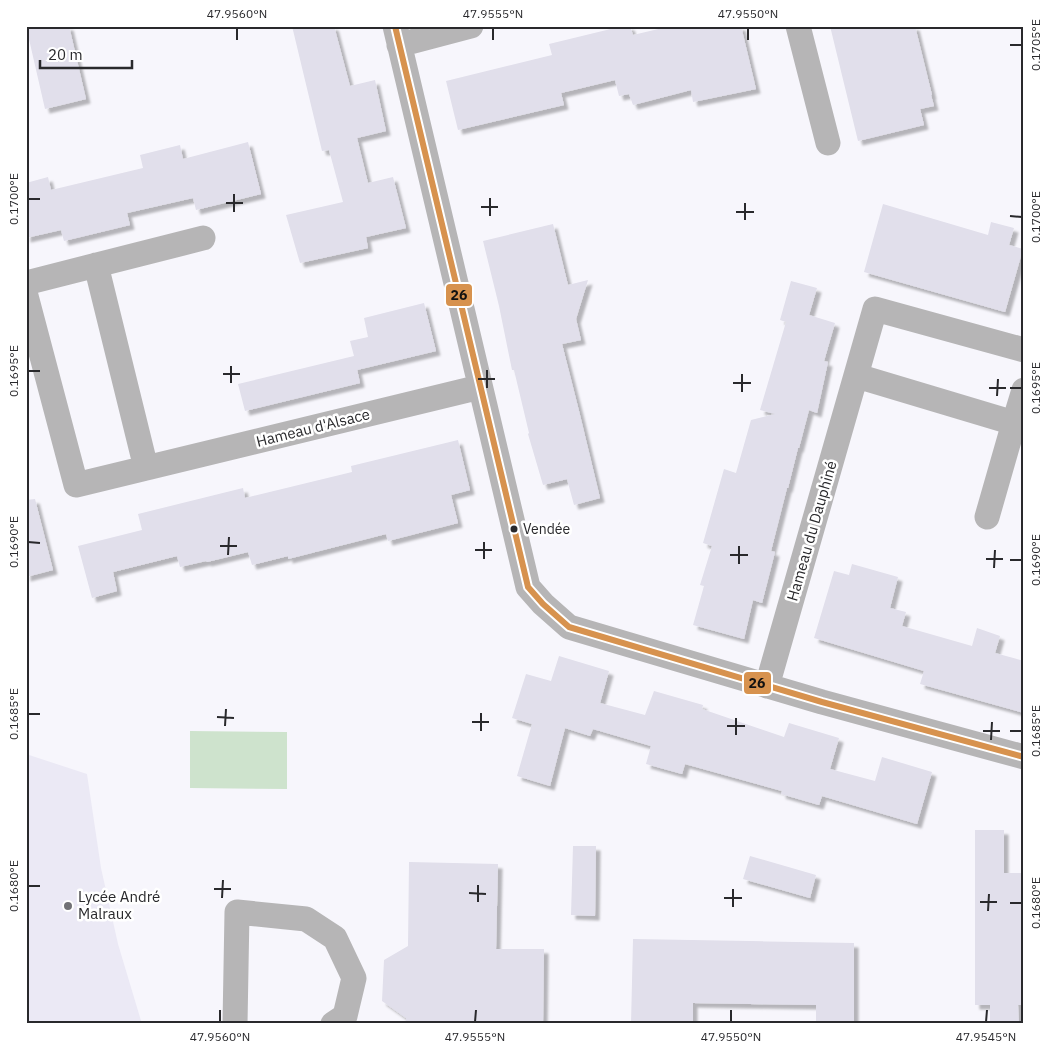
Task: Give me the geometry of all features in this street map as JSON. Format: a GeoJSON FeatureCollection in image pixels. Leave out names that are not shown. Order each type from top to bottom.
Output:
{"type":"FeatureCollection","features":[{"type":"Feature","properties":{"kind":"street"},"geometry":{"type":"LineString","coordinates":[[471,26],[397,35],[528,588],[569,627],[822,702],[1014,754],[1024,767]]}},
{"type":"Feature","properties":{"kind":"street"},"geometry":{"type":"LineString","coordinates":[[798,26],[828,143]]}},
{"type":"Feature","properties":{"kind":"street"},"geometry":{"type":"LineString","coordinates":[[26,283],[203,238]]}},
{"type":"Feature","properties":{"kind":"street"},"geometry":{"type":"LineString","coordinates":[[96,265],[146,468]]}},
{"type":"Feature","properties":{"kind":"street","name":"Hameau d'Alsace"},"geometry":{"type":"LineString","coordinates":[[26,296],[76,485],[480,387]]}},
{"type":"Feature","properties":{"kind":"street","name":"Hameau du Dauphiné"},"geometry":{"type":"LineString","coordinates":[[767,686],[875,309],[1024,350]]}},
{"type":"Feature","properties":{"kind":"street"},"geometry":{"type":"LineString","coordinates":[[857,376],[1014,423]]}},
{"type":"Feature","properties":{"kind":"street"},"geometry":{"type":"LineString","coordinates":[[987,516],[1024,390]]}},
{"type":"Feature","properties":{"kind":"street"},"geometry":{"type":"LineString","coordinates":[[235,1024],[237,912],[306,918],[335,938],[354,978],[345,1016],[333,1024]]}},
{"type":"Feature","properties":{"kind":"shaded area","name":"Lycée André Malraux"},"geometry":{"type":"Polygon","coordinates":[[[26,754],[87,774],[101,868],[118,944],[142,1024],[26,1024],[26,754]]]}},
{"type":"Feature","properties":{"kind":"green space"},"geometry":{"type":"Polygon","coordinates":[[[190,731],[287,732],[287,789],[190,788],[190,731]]]}},
{"type":"Feature","properties":{"kind":"building"},"geometry":{"type":"Polygon","coordinates":[[[26,26],[69,26],[86,99],[45,109],[26,26]]]}},
{"type":"Feature","properties":{"kind":"building"},"geometry":{"type":"Polygon","coordinates":[[[292,26],[334,26],[350,86],[375,80],[386,131],[357,138],[368,183],[393,177],[406,228],[366,237],[368,248],[300,263],[286,215],[343,202],[329,150],[322,151],[292,26]]]}},
{"type":"Feature","properties":{"kind":"building"},"geometry":{"type":"Polygon","coordinates":[[[623,26],[630,26],[633,35],[671,26],[741,26],[756,89],[693,102],[691,90],[633,105],[629,94],[619,96],[615,80],[561,93],[564,105],[458,130],[446,81],[552,55],[549,44],[623,26]]]}},
{"type":"Feature","properties":{"kind":"building"},"geometry":{"type":"Polygon","coordinates":[[[830,26],[915,26],[934,106],[920,109],[924,125],[858,141],[830,26]]]}},
{"type":"Feature","properties":{"kind":"building"},"geometry":{"type":"Polygon","coordinates":[[[248,142],[261,194],[196,210],[193,198],[127,213],[130,225],[64,241],[61,230],[26,238],[26,183],[48,177],[51,190],[143,168],[140,155],[180,145],[183,159],[248,142]]]}},
{"type":"Feature","properties":{"kind":"building"},"geometry":{"type":"Polygon","coordinates":[[[883,204],[988,235],[991,222],[1014,228],[1009,245],[1023,249],[1005,312],[864,272],[883,204]]]}},
{"type":"Feature","properties":{"kind":"building"},"geometry":{"type":"Polygon","coordinates":[[[553,224],[568,285],[588,280],[576,319],[581,340],[562,344],[600,498],[574,505],[567,479],[543,485],[528,434],[514,370],[512,370],[483,241],[553,224]]]}},
{"type":"Feature","properties":{"kind":"building"},"geometry":{"type":"Polygon","coordinates":[[[791,281],[817,288],[809,315],[835,323],[824,361],[828,362],[817,413],[809,410],[771,551],[775,552],[762,603],[753,600],[744,639],[693,625],[704,586],[700,585],[712,546],[703,543],[724,469],[736,473],[751,420],[775,414],[760,410],[786,322],[780,320],[791,281]]]}},
{"type":"Feature","properties":{"kind":"building"},"geometry":{"type":"Polygon","coordinates":[[[424,303],[436,351],[357,370],[360,383],[245,411],[238,384],[354,356],[350,341],[368,337],[364,318],[424,303]]]}},
{"type":"Feature","properties":{"kind":"building"},"geometry":{"type":"Polygon","coordinates":[[[458,440],[470,490],[451,495],[458,523],[388,541],[386,534],[288,559],[288,556],[252,565],[248,552],[180,567],[177,556],[113,572],[117,591],[92,598],[78,546],[142,530],[138,514],[243,488],[245,498],[352,472],[351,466],[458,440]]]}},
{"type":"Feature","properties":{"kind":"building"},"geometry":{"type":"Polygon","coordinates":[[[35,499],[53,570],[26,577],[26,500],[35,499]]]}},
{"type":"Feature","properties":{"kind":"building"},"geometry":{"type":"Polygon","coordinates":[[[852,564],[898,577],[890,608],[906,612],[902,626],[972,646],[977,628],[1000,636],[995,653],[1024,661],[1024,713],[920,684],[924,671],[814,638],[834,571],[849,575],[852,564]]]}},
{"type":"Feature","properties":{"kind":"building"},"geometry":{"type":"Polygon","coordinates":[[[559,656],[609,671],[600,703],[645,715],[654,691],[703,705],[702,709],[784,737],[789,723],[839,738],[830,769],[875,781],[882,757],[932,772],[917,824],[822,796],[819,805],[781,794],[782,791],[685,764],[682,774],[646,764],[651,746],[593,729],[590,736],[565,728],[550,786],[517,776],[532,724],[512,718],[526,674],[551,681],[559,656]]]}},
{"type":"Feature","properties":{"kind":"building"},"geometry":{"type":"Polygon","coordinates":[[[975,830],[1004,830],[1004,873],[1024,873],[1024,1005],[1018,1005],[1019,1024],[990,1024],[990,1005],[975,1005],[975,830]]]}},
{"type":"Feature","properties":{"kind":"building"},"geometry":{"type":"Polygon","coordinates":[[[573,846],[596,846],[595,916],[571,915],[573,846]]]}},
{"type":"Feature","properties":{"kind":"building"},"geometry":{"type":"Polygon","coordinates":[[[750,856],[816,875],[810,898],[743,879],[750,856]]]}},
{"type":"Feature","properties":{"kind":"building"},"geometry":{"type":"Polygon","coordinates":[[[409,862],[498,864],[496,949],[544,949],[543,1024],[406,1024],[406,1018],[382,1001],[384,960],[408,946],[409,862]]]}},
{"type":"Feature","properties":{"kind":"building"},"geometry":{"type":"Polygon","coordinates":[[[633,939],[854,943],[854,1024],[816,1024],[816,1005],[693,1003],[693,1024],[631,1024],[633,939]]]}},
{"type":"Feature","properties":{"kind":"transit line","name":"26"},"geometry":{"type":"LineString","coordinates":[[395,26],[528,587],[543,604],[569,627],[822,702],[1024,757]]}},
{"type":"Feature","properties":{"kind":"place","name":"Vendée"},"geometry":{"type":"Point","coordinates":[514,529]}},
{"type":"Feature","properties":{"kind":"place","name":"Lycée André Malraux"},"geometry":{"type":"Point","coordinates":[68,906]}}]}
